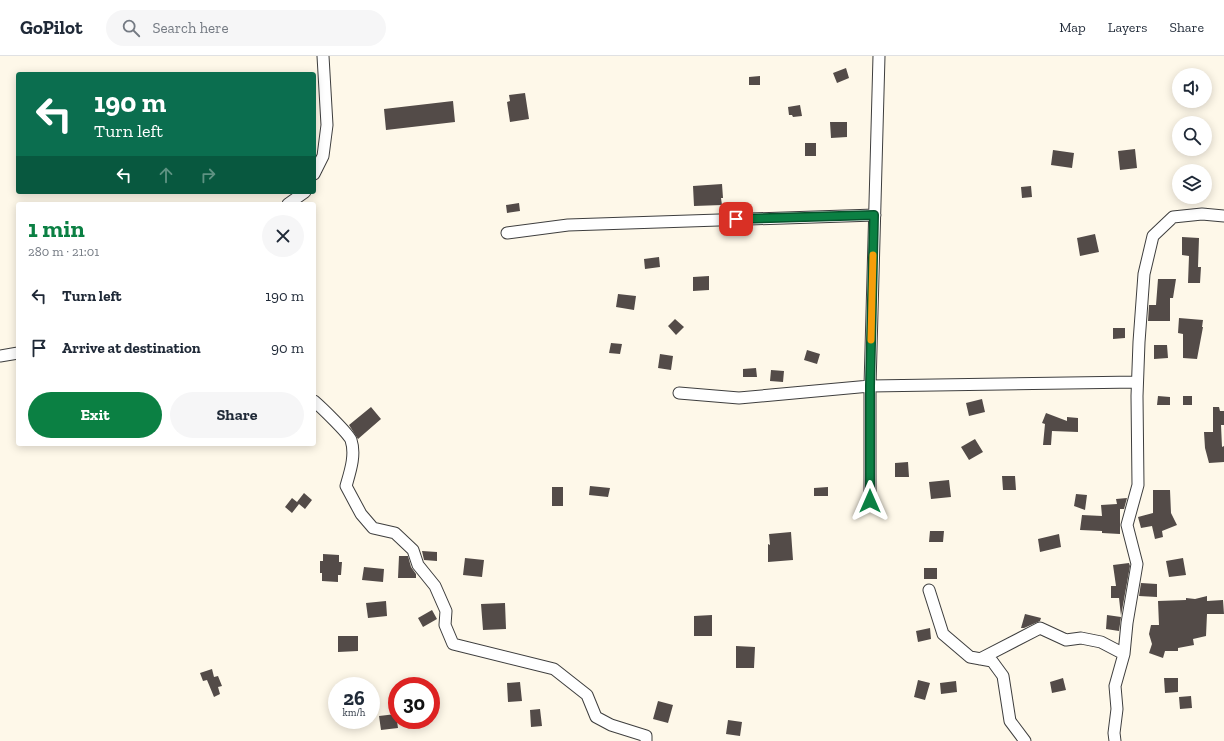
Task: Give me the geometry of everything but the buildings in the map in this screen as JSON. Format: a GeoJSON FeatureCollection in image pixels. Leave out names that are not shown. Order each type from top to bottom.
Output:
{"type":"FeatureCollection","features":[{"type":"Feature","properties":{"kind":"street"},"geometry":{"type":"LineString","coordinates":[[316,170],[324,156],[327,125],[323,56]]}},
{"type":"Feature","properties":{"kind":"street"},"geometry":{"type":"LineString","coordinates":[[870,501],[870,386],[879,56]]}},
{"type":"Feature","properties":{"kind":"street"},"geometry":{"type":"LineString","coordinates":[[291,202],[302,194]]}},
{"type":"Feature","properties":{"kind":"street"},"geometry":{"type":"LineString","coordinates":[[1115,741],[1114,733],[1117,709],[1115,686],[1124,654],[1127,623],[1137,564],[1127,525],[1138,485],[1137,382],[1144,274],[1153,236],[1173,217],[1202,214],[1224,216]]}},
{"type":"Feature","properties":{"kind":"street"},"geometry":{"type":"LineString","coordinates":[[507,233],[568,225],[874,215]]}},
{"type":"Feature","properties":{"kind":"street"},"geometry":{"type":"LineString","coordinates":[[0,356],[16,353]]}},
{"type":"Feature","properties":{"kind":"street"},"geometry":{"type":"LineString","coordinates":[[679,394],[739,398],[870,386],[1137,382]]}},
{"type":"Feature","properties":{"kind":"street"},"geometry":{"type":"LineString","coordinates":[[316,403],[324,409],[351,439],[353,461],[346,486],[361,514],[373,528],[395,532],[413,550],[418,565],[435,586],[446,612],[445,626],[453,644],[554,669],[587,695],[596,717],[611,725],[646,736],[646,741]]}},
{"type":"Feature","properties":{"kind":"street"},"geometry":{"type":"LineString","coordinates":[[929,590],[943,634],[970,656],[992,661],[1003,676],[1010,721],[1025,741]]}},
{"type":"Feature","properties":{"kind":"street"},"geometry":{"type":"LineString","coordinates":[[980,659],[1040,628],[1066,640],[1080,638],[1101,642],[1124,654]]}},
{"type":"Feature","properties":{"kind":"slow traffic"},"geometry":{"type":"LineString","coordinates":[[871,340],[873,255]]}},
{"type":"Feature","properties":{"kind":"route"},"geometry":{"type":"LineString","coordinates":[[736,219],[874,215],[870,386],[870,501]]}}]}
